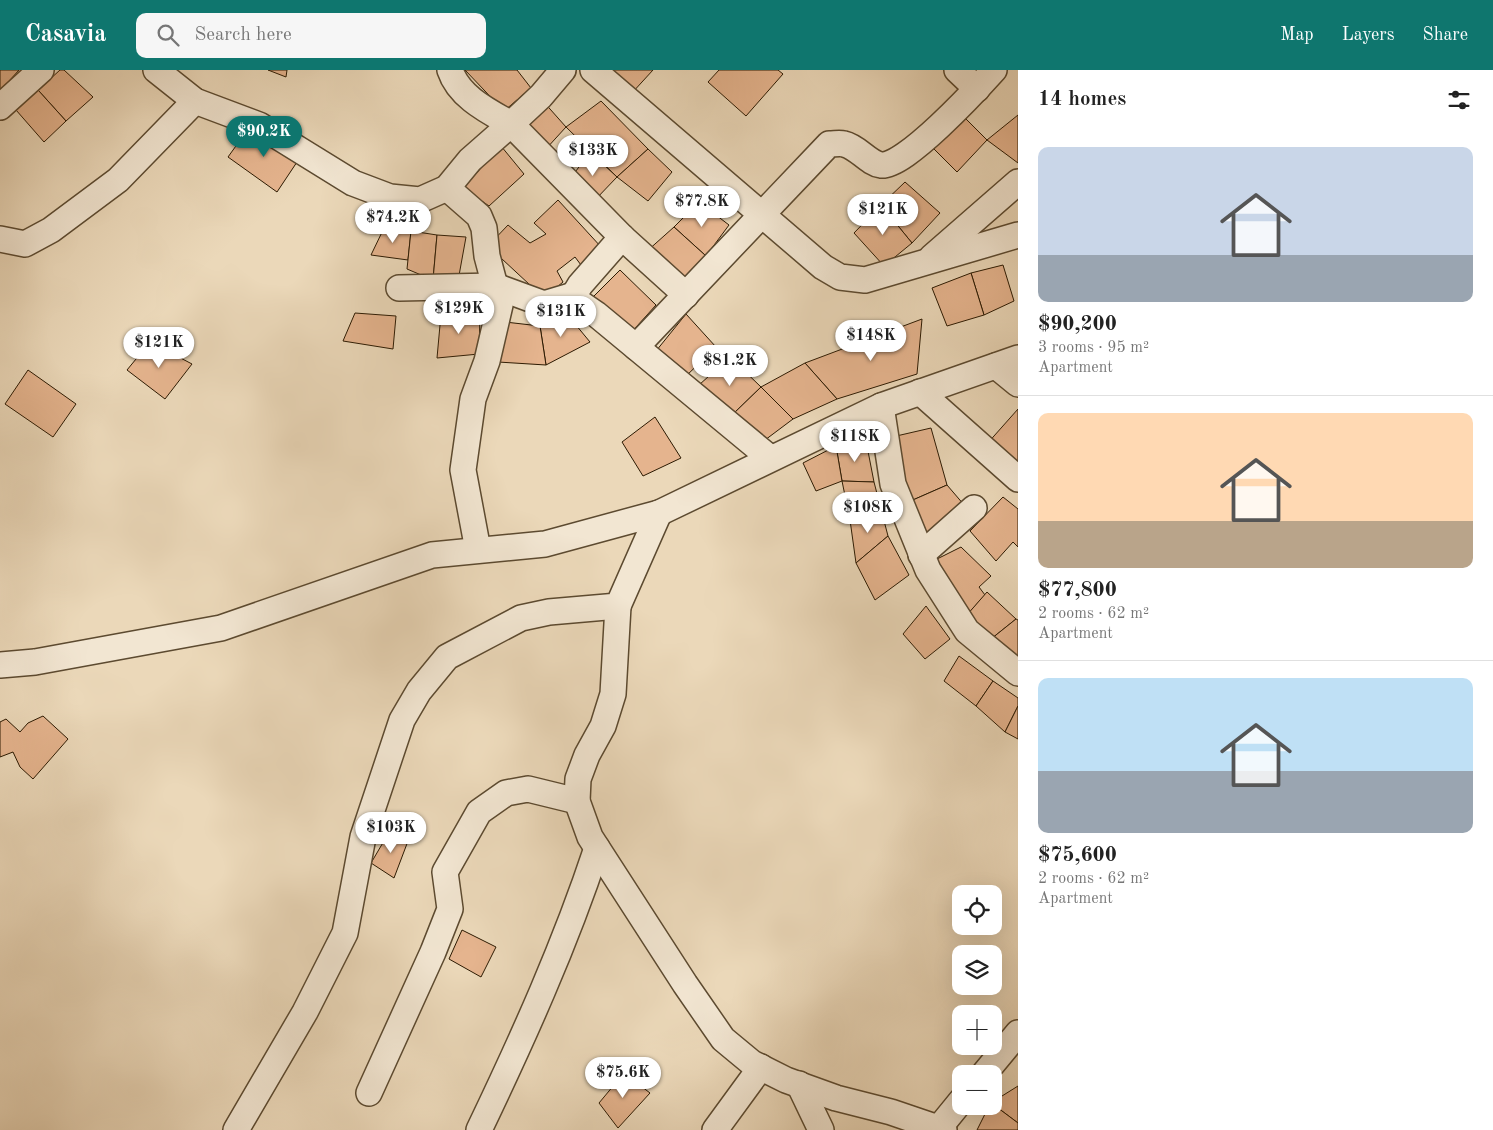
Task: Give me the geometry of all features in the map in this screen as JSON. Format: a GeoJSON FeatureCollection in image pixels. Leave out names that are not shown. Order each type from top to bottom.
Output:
{"type":"FeatureCollection","features":[{"type":"Feature","properties":{"kind":"street"},"geometry":{"type":"LineString","coordinates":[[0,107],[41,70]]}},
{"type":"Feature","properties":{"kind":"street"},"geometry":{"type":"LineString","coordinates":[[156,70],[195,101],[259,125],[353,183],[390,197],[420,200],[447,188],[470,160],[541,96],[563,70]]}},
{"type":"Feature","properties":{"kind":"street"},"geometry":{"type":"LineString","coordinates":[[450,70],[452,78],[473,102],[511,124],[622,237],[686,295]]}},
{"type":"Feature","properties":{"kind":"street"},"geometry":{"type":"LineString","coordinates":[[592,70],[823,267],[840,277],[865,280],[1018,235]]}},
{"type":"Feature","properties":{"kind":"street"},"geometry":{"type":"LineString","coordinates":[[957,70],[977,89]]}},
{"type":"Feature","properties":{"kind":"street"},"geometry":{"type":"LineString","coordinates":[[636,347],[829,144],[845,144],[878,165],[890,165],[908,155],[977,89],[994,70]]}},
{"type":"Feature","properties":{"kind":"street"},"geometry":{"type":"LineString","coordinates":[[0,238],[25,244],[51,230],[118,180],[195,101]]}},
{"type":"Feature","properties":{"kind":"street"},"geometry":{"type":"LineString","coordinates":[[926,262],[1018,182]]}},
{"type":"Feature","properties":{"kind":"street"},"geometry":{"type":"LineString","coordinates":[[447,188],[479,216],[484,228],[487,256],[500,305],[487,361],[473,399],[467,433],[464,470],[478,550]]}},
{"type":"Feature","properties":{"kind":"street"},"geometry":{"type":"LineString","coordinates":[[399,288],[495,286],[544,304],[574,295],[580,285],[622,237]]}},
{"type":"Feature","properties":{"kind":"street"},"geometry":{"type":"LineString","coordinates":[[574,295],[580,303],[770,458]]}},
{"type":"Feature","properties":{"kind":"street"},"geometry":{"type":"LineString","coordinates":[[0,665],[35,662],[221,628],[432,555],[545,544],[659,513],[881,406],[1007,362],[1018,384]]}},
{"type":"Feature","properties":{"kind":"street"},"geometry":{"type":"LineString","coordinates":[[920,392],[1018,479]]}},
{"type":"Feature","properties":{"kind":"street"},"geometry":{"type":"LineString","coordinates":[[881,406],[893,484],[928,570],[967,630],[1018,672]]}},
{"type":"Feature","properties":{"kind":"street"},"geometry":{"type":"LineString","coordinates":[[922,555],[974,508]]}},
{"type":"Feature","properties":{"kind":"street"},"geometry":{"type":"LineString","coordinates":[[659,513],[618,606],[613,694],[603,726],[587,754],[578,778],[577,801],[590,837],[723,1040],[752,1063],[836,1098],[891,1112],[942,1129],[952,1114]]}},
{"type":"Feature","properties":{"kind":"street"},"geometry":{"type":"LineString","coordinates":[[236,1130],[305,1012],[345,933],[363,837],[402,720],[419,691],[447,657],[521,618],[549,612],[618,606]]}},
{"type":"Feature","properties":{"kind":"street"},"geometry":{"type":"LineString","coordinates":[[369,1093],[433,952],[450,909],[445,872],[479,812],[506,793],[528,789],[577,801]]}},
{"type":"Feature","properties":{"kind":"street"},"geometry":{"type":"LineString","coordinates":[[479,1130],[528,1028],[577,909],[597,848]]}},
{"type":"Feature","properties":{"kind":"street"},"geometry":{"type":"LineString","coordinates":[[991,1065],[1018,1033]]}},
{"type":"Feature","properties":{"kind":"street"},"geometry":{"type":"LineString","coordinates":[[714,1130],[760,1067]]}},
{"type":"Feature","properties":{"kind":"street"},"geometry":{"type":"LineString","coordinates":[[799,1084],[821,1130]]}},
{"type":"Feature","properties":{"kind":"building"},"geometry":{"type":"Polygon","coordinates":[[[0,70],[19,70],[0,91],[0,70]]]}},
{"type":"Feature","properties":{"kind":"building"},"geometry":{"type":"Polygon","coordinates":[[[60,70],[64,70],[93,97],[66,121],[38,90],[60,70]]]}},
{"type":"Feature","properties":{"kind":"building"},"geometry":{"type":"Polygon","coordinates":[[[268,70],[287,70],[286,77],[268,70]]]}},
{"type":"Feature","properties":{"kind":"building"},"geometry":{"type":"Polygon","coordinates":[[[465,70],[517,70],[531,88],[504,111],[465,70]]]}},
{"type":"Feature","properties":{"kind":"building"},"geometry":{"type":"Polygon","coordinates":[[[607,70],[653,70],[631,94],[607,70]]]}},
{"type":"Feature","properties":{"kind":"building"},"geometry":{"type":"Polygon","coordinates":[[[719,70],[778,70],[783,74],[746,116],[708,82],[719,70]]]}},
{"type":"Feature","properties":{"kind":"building"},"geometry":{"type":"Polygon","coordinates":[[[38,90],[66,121],[44,142],[16,110],[38,90]]]}},
{"type":"Feature","properties":{"kind":"building"},"geometry":{"type":"Polygon","coordinates":[[[542,100],[566,127],[545,150],[520,122],[542,100]]]}},
{"type":"Feature","properties":{"kind":"building"},"geometry":{"type":"Polygon","coordinates":[[[601,101],[648,149],[617,177],[566,127],[601,101]]]}},
{"type":"Feature","properties":{"kind":"building"},"geometry":{"type":"Polygon","coordinates":[[[961,114],[987,140],[957,172],[930,145],[961,114]]]}},
{"type":"Feature","properties":{"kind":"building"},"geometry":{"type":"Polygon","coordinates":[[[1018,115],[1018,163],[987,140],[1018,115]]]}},
{"type":"Feature","properties":{"kind":"building"},"geometry":{"type":"Polygon","coordinates":[[[251,125],[299,159],[277,192],[228,157],[251,125]]]}},
{"type":"Feature","properties":{"kind":"building"},"geometry":{"type":"Polygon","coordinates":[[[501,146],[524,174],[489,206],[463,188],[501,146]]]}},
{"type":"Feature","properties":{"kind":"building"},"geometry":{"type":"Polygon","coordinates":[[[648,149],[672,172],[648,201],[617,177],[648,149]]]}},
{"type":"Feature","properties":{"kind":"building"},"geometry":{"type":"Polygon","coordinates":[[[590,152],[617,177],[594,201],[570,179],[590,152]]]}},
{"type":"Feature","properties":{"kind":"building"},"geometry":{"type":"Polygon","coordinates":[[[905,182],[940,213],[912,243],[881,205],[905,182]]]}},
{"type":"Feature","properties":{"kind":"building"},"geometry":{"type":"Polygon","coordinates":[[[558,200],[602,248],[584,269],[575,257],[557,271],[563,282],[544,298],[488,246],[508,225],[530,243],[546,234],[534,223],[558,200]]]}},
{"type":"Feature","properties":{"kind":"building"},"geometry":{"type":"Polygon","coordinates":[[[699,202],[729,225],[706,256],[674,227],[699,202]]]}},
{"type":"Feature","properties":{"kind":"building"},"geometry":{"type":"Polygon","coordinates":[[[881,205],[912,243],[884,266],[854,233],[881,205]]]}},
{"type":"Feature","properties":{"kind":"building"},"geometry":{"type":"Polygon","coordinates":[[[674,227],[706,256],[680,282],[646,252],[674,227]]]}},
{"type":"Feature","properties":{"kind":"building"},"geometry":{"type":"Polygon","coordinates":[[[384,228],[411,231],[408,260],[371,255],[384,228]]]}},
{"type":"Feature","properties":{"kind":"building"},"geometry":{"type":"Polygon","coordinates":[[[411,231],[437,235],[433,280],[407,269],[411,231]]]}},
{"type":"Feature","properties":{"kind":"building"},"geometry":{"type":"Polygon","coordinates":[[[437,235],[466,237],[458,281],[433,280],[437,235]]]}},
{"type":"Feature","properties":{"kind":"building"},"geometry":{"type":"Polygon","coordinates":[[[1003,265],[1014,301],[984,315],[971,273],[1003,265]]]}},
{"type":"Feature","properties":{"kind":"building"},"geometry":{"type":"Polygon","coordinates":[[[620,270],[656,305],[629,335],[593,297],[620,270]]]}},
{"type":"Feature","properties":{"kind":"building"},"geometry":{"type":"Polygon","coordinates":[[[971,273],[984,315],[947,326],[932,288],[971,273]]]}},
{"type":"Feature","properties":{"kind":"building"},"geometry":{"type":"Polygon","coordinates":[[[355,313],[396,316],[393,349],[343,341],[355,313]]]}},
{"type":"Feature","properties":{"kind":"building"},"geometry":{"type":"Polygon","coordinates":[[[566,313],[590,342],[546,365],[540,326],[566,313]]]}},
{"type":"Feature","properties":{"kind":"building"},"geometry":{"type":"Polygon","coordinates":[[[441,314],[480,314],[479,354],[437,358],[441,314]]]}},
{"type":"Feature","properties":{"kind":"building"},"geometry":{"type":"Polygon","coordinates":[[[686,314],[716,347],[683,379],[656,351],[686,314]]]}},
{"type":"Feature","properties":{"kind":"building"},"geometry":{"type":"Polygon","coordinates":[[[922,319],[917,374],[837,399],[805,363],[922,319]]]}},
{"type":"Feature","properties":{"kind":"building"},"geometry":{"type":"Polygon","coordinates":[[[505,322],[540,326],[546,365],[498,362],[505,322]]]}},
{"type":"Feature","properties":{"kind":"building"},"geometry":{"type":"Polygon","coordinates":[[[150,342],[192,364],[165,399],[127,370],[150,342]]]}},
{"type":"Feature","properties":{"kind":"building"},"geometry":{"type":"Polygon","coordinates":[[[730,357],[761,387],[730,417],[699,385],[730,357]]]}},
{"type":"Feature","properties":{"kind":"building"},"geometry":{"type":"Polygon","coordinates":[[[805,363],[837,399],[793,419],[761,387],[805,363]]]}},
{"type":"Feature","properties":{"kind":"building"},"geometry":{"type":"Polygon","coordinates":[[[28,370],[76,404],[53,437],[5,404],[28,370]]]}},
{"type":"Feature","properties":{"kind":"building"},"geometry":{"type":"Polygon","coordinates":[[[761,387],[793,419],[761,443],[730,417],[761,387]]]}},
{"type":"Feature","properties":{"kind":"building"},"geometry":{"type":"Polygon","coordinates":[[[1018,409],[1018,469],[986,445],[1018,409]]]}},
{"type":"Feature","properties":{"kind":"building"},"geometry":{"type":"Polygon","coordinates":[[[655,417],[681,458],[643,476],[622,442],[655,417]]]}},
{"type":"Feature","properties":{"kind":"building"},"geometry":{"type":"Polygon","coordinates":[[[931,428],[947,485],[906,503],[892,437],[931,428]]]}},
{"type":"Feature","properties":{"kind":"building"},"geometry":{"type":"Polygon","coordinates":[[[866,441],[874,482],[842,481],[836,446],[866,441]]]}},
{"type":"Feature","properties":{"kind":"building"},"geometry":{"type":"Polygon","coordinates":[[[836,446],[842,481],[816,491],[803,463],[836,446]]]}},
{"type":"Feature","properties":{"kind":"building"},"geometry":{"type":"Polygon","coordinates":[[[842,481],[874,482],[882,513],[850,520],[842,481]]]}},
{"type":"Feature","properties":{"kind":"building"},"geometry":{"type":"Polygon","coordinates":[[[947,485],[965,506],[920,538],[906,503],[947,485]]]}},
{"type":"Feature","properties":{"kind":"building"},"geometry":{"type":"Polygon","coordinates":[[[1003,497],[1018,509],[1018,547],[1013,542],[996,561],[970,531],[1003,497]]]}},
{"type":"Feature","properties":{"kind":"building"},"geometry":{"type":"Polygon","coordinates":[[[882,513],[888,536],[856,563],[850,520],[882,513]]]}},
{"type":"Feature","properties":{"kind":"building"},"geometry":{"type":"Polygon","coordinates":[[[888,536],[909,575],[875,600],[856,563],[888,536]]]}},
{"type":"Feature","properties":{"kind":"building"},"geometry":{"type":"Polygon","coordinates":[[[961,547],[991,576],[979,587],[985,595],[966,616],[933,561],[961,547]]]}},
{"type":"Feature","properties":{"kind":"building"},"geometry":{"type":"Polygon","coordinates":[[[987,592],[1016,619],[991,639],[966,616],[987,592]]]}},
{"type":"Feature","properties":{"kind":"building"},"geometry":{"type":"Polygon","coordinates":[[[926,606],[950,639],[925,659],[903,634],[926,606]]]}},
{"type":"Feature","properties":{"kind":"building"},"geometry":{"type":"Polygon","coordinates":[[[1016,619],[1018,620],[1018,660],[991,639],[1016,619]]]}},
{"type":"Feature","properties":{"kind":"building"},"geometry":{"type":"Polygon","coordinates":[[[959,656],[993,681],[976,706],[944,681],[959,656]]]}},
{"type":"Feature","properties":{"kind":"building"},"geometry":{"type":"Polygon","coordinates":[[[993,681],[1018,698],[1018,706],[1005,732],[976,706],[993,681]]]}},
{"type":"Feature","properties":{"kind":"building"},"geometry":{"type":"Polygon","coordinates":[[[1018,706],[1018,739],[1005,732],[1018,706]]]}},
{"type":"Feature","properties":{"kind":"building"},"geometry":{"type":"Polygon","coordinates":[[[43,716],[68,739],[33,779],[20,767],[13,752],[0,757],[0,722],[6,719],[20,732],[28,723],[43,716]]]}},
{"type":"Feature","properties":{"kind":"building"},"geometry":{"type":"Polygon","coordinates":[[[391,829],[408,841],[394,878],[371,863],[391,829]]]}},
{"type":"Feature","properties":{"kind":"building"},"geometry":{"type":"Polygon","coordinates":[[[462,930],[496,947],[481,977],[449,959],[462,930]]]}},
{"type":"Feature","properties":{"kind":"building"},"geometry":{"type":"Polygon","coordinates":[[[624,1073],[650,1093],[618,1128],[599,1103],[624,1073]]]}},
{"type":"Feature","properties":{"kind":"building"},"geometry":{"type":"Polygon","coordinates":[[[1018,1086],[1018,1123],[1002,1111],[1002,1096],[1018,1086]]]}},
{"type":"Feature","properties":{"kind":"building"},"geometry":{"type":"Polygon","coordinates":[[[1002,1111],[1018,1123],[1018,1130],[977,1130],[984,1115],[1002,1115],[1002,1111]]]}}]}
